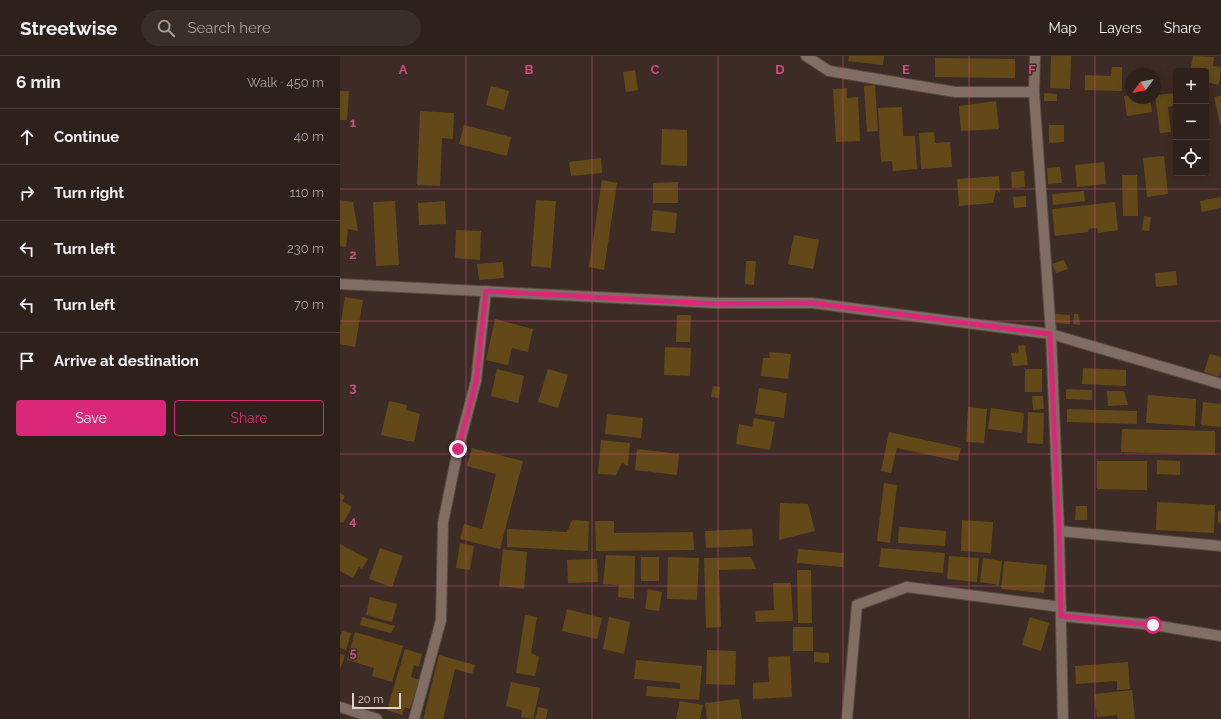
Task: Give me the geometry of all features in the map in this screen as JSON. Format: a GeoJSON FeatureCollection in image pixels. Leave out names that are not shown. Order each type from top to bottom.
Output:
{"type":"FeatureCollection","features":[{"type":"Feature","properties":{"kind":"street"},"geometry":{"type":"LineString","coordinates":[[806,56],[829,71],[955,92],[1034,92]]}},
{"type":"Feature","properties":{"kind":"street"},"geometry":{"type":"LineString","coordinates":[[1034,56],[1034,92],[1050,334],[1059,531],[1063,719]]}},
{"type":"Feature","properties":{"kind":"street"},"geometry":{"type":"LineString","coordinates":[[340,284],[716,304],[812,303],[1050,334],[1221,384]]}},
{"type":"Feature","properties":{"kind":"street"},"geometry":{"type":"LineString","coordinates":[[414,719],[441,620],[443,523],[458,449],[476,382],[486,291]]}},
{"type":"Feature","properties":{"kind":"street"},"geometry":{"type":"LineString","coordinates":[[1059,531],[1221,546]]}},
{"type":"Feature","properties":{"kind":"street"},"geometry":{"type":"LineString","coordinates":[[847,719],[857,605],[907,588],[1221,636]]}},
{"type":"Feature","properties":{"kind":"street"},"geometry":{"type":"LineString","coordinates":[[340,706],[377,719]]}},
{"type":"Feature","properties":{"kind":"building"},"geometry":{"type":"Polygon","coordinates":[[[849,56],[884,56],[883,65],[848,61],[849,56]]]}},
{"type":"Feature","properties":{"kind":"building"},"geometry":{"type":"Polygon","coordinates":[[[1051,56],[1071,56],[1070,89],[1050,88],[1051,56]]]}},
{"type":"Feature","properties":{"kind":"building"},"geometry":{"type":"Polygon","coordinates":[[[1193,56],[1214,57],[1213,66],[1221,67],[1219,85],[1209,83],[1209,68],[1191,68],[1193,56]]]}},
{"type":"Feature","properties":{"kind":"building"},"geometry":{"type":"Polygon","coordinates":[[[935,58],[1015,59],[1015,78],[935,77],[935,58]]]}},
{"type":"Feature","properties":{"kind":"building"},"geometry":{"type":"Polygon","coordinates":[[[1112,67],[1122,67],[1122,91],[1085,90],[1085,75],[1111,76],[1112,67]]]}},
{"type":"Feature","properties":{"kind":"building"},"geometry":{"type":"Polygon","coordinates":[[[635,70],[638,90],[626,92],[623,72],[635,70]]]}},
{"type":"Feature","properties":{"kind":"building"},"geometry":{"type":"Polygon","coordinates":[[[875,85],[878,131],[867,132],[864,86],[875,85]]]}},
{"type":"Feature","properties":{"kind":"building"},"geometry":{"type":"Polygon","coordinates":[[[491,86],[509,91],[504,110],[486,105],[491,86]]]}},
{"type":"Feature","properties":{"kind":"building"},"geometry":{"type":"Polygon","coordinates":[[[847,88],[847,98],[858,97],[860,141],[836,142],[833,89],[847,88]]]}},
{"type":"Feature","properties":{"kind":"building"},"geometry":{"type":"Polygon","coordinates":[[[340,91],[349,91],[347,120],[340,120],[340,91]]]}},
{"type":"Feature","properties":{"kind":"building"},"geometry":{"type":"Polygon","coordinates":[[[1044,93],[1057,94],[1057,101],[1044,101],[1044,93]]]}},
{"type":"Feature","properties":{"kind":"building"},"geometry":{"type":"Polygon","coordinates":[[[1173,93],[1173,106],[1168,107],[1171,132],[1160,133],[1156,104],[1161,104],[1161,94],[1173,93]]]}},
{"type":"Feature","properties":{"kind":"building"},"geometry":{"type":"Polygon","coordinates":[[[1221,96],[1221,124],[1220,124],[1214,97],[1221,96]]]}},
{"type":"Feature","properties":{"kind":"building"},"geometry":{"type":"Polygon","coordinates":[[[996,101],[999,129],[961,131],[959,106],[996,101]]]}},
{"type":"Feature","properties":{"kind":"building"},"geometry":{"type":"Polygon","coordinates":[[[1125,104],[1151,104],[1152,112],[1127,116],[1125,104]]]}},
{"type":"Feature","properties":{"kind":"building"},"geometry":{"type":"Polygon","coordinates":[[[902,107],[903,136],[915,136],[917,169],[893,171],[892,161],[881,162],[878,108],[902,107]]]}},
{"type":"Feature","properties":{"kind":"building"},"geometry":{"type":"Polygon","coordinates":[[[420,111],[454,113],[453,139],[442,138],[440,186],[417,185],[420,111]]]}},
{"type":"Feature","properties":{"kind":"building"},"geometry":{"type":"Polygon","coordinates":[[[464,125],[511,137],[507,156],[459,144],[464,125]]]}},
{"type":"Feature","properties":{"kind":"building"},"geometry":{"type":"Polygon","coordinates":[[[1049,125],[1064,125],[1064,142],[1049,143],[1049,125]]]}},
{"type":"Feature","properties":{"kind":"building"},"geometry":{"type":"Polygon","coordinates":[[[662,129],[687,130],[687,166],[661,165],[662,129]]]}},
{"type":"Feature","properties":{"kind":"building"},"geometry":{"type":"Polygon","coordinates":[[[934,132],[935,143],[950,142],[952,167],[921,169],[919,133],[934,132]]]}},
{"type":"Feature","properties":{"kind":"building"},"geometry":{"type":"Polygon","coordinates":[[[1164,156],[1168,194],[1147,197],[1143,158],[1164,156]]]}},
{"type":"Feature","properties":{"kind":"building"},"geometry":{"type":"Polygon","coordinates":[[[601,158],[602,173],[571,176],[569,162],[601,158]]]}},
{"type":"Feature","properties":{"kind":"building"},"geometry":{"type":"Polygon","coordinates":[[[1104,162],[1106,184],[1077,187],[1075,165],[1104,162]]]}},
{"type":"Feature","properties":{"kind":"building"},"geometry":{"type":"Polygon","coordinates":[[[1060,167],[1062,183],[1048,184],[1047,168],[1060,167]]]}},
{"type":"Feature","properties":{"kind":"building"},"geometry":{"type":"Polygon","coordinates":[[[1024,171],[1025,187],[1012,188],[1011,172],[1024,171]]]}},
{"type":"Feature","properties":{"kind":"building"},"geometry":{"type":"Polygon","coordinates":[[[1122,175],[1137,175],[1138,216],[1123,216],[1122,175]]]}},
{"type":"Feature","properties":{"kind":"building"},"geometry":{"type":"Polygon","coordinates":[[[999,176],[1000,193],[996,190],[993,203],[959,206],[957,179],[999,176]]]}},
{"type":"Feature","properties":{"kind":"building"},"geometry":{"type":"Polygon","coordinates":[[[602,180],[617,183],[604,270],[589,267],[602,180]]]}},
{"type":"Feature","properties":{"kind":"building"},"geometry":{"type":"Polygon","coordinates":[[[678,182],[678,203],[653,203],[653,183],[678,182]]]}},
{"type":"Feature","properties":{"kind":"building"},"geometry":{"type":"Polygon","coordinates":[[[1084,191],[1085,201],[1053,205],[1052,194],[1084,191]]]}},
{"type":"Feature","properties":{"kind":"building"},"geometry":{"type":"Polygon","coordinates":[[[1026,196],[1026,207],[1014,208],[1013,197],[1026,196]]]}},
{"type":"Feature","properties":{"kind":"building"},"geometry":{"type":"Polygon","coordinates":[[[1221,197],[1221,208],[1202,212],[1200,201],[1221,197]]]}},
{"type":"Feature","properties":{"kind":"building"},"geometry":{"type":"Polygon","coordinates":[[[340,200],[353,202],[358,231],[348,229],[346,247],[340,246],[340,200]]]}},
{"type":"Feature","properties":{"kind":"building"},"geometry":{"type":"Polygon","coordinates":[[[536,200],[556,201],[551,268],[531,266],[536,200]]]}},
{"type":"Feature","properties":{"kind":"building"},"geometry":{"type":"Polygon","coordinates":[[[395,201],[399,265],[376,266],[373,202],[395,201]]]}},
{"type":"Feature","properties":{"kind":"building"},"geometry":{"type":"Polygon","coordinates":[[[445,201],[446,224],[419,225],[418,203],[445,201]]]}},
{"type":"Feature","properties":{"kind":"building"},"geometry":{"type":"Polygon","coordinates":[[[1115,202],[1118,230],[1098,233],[1097,228],[1089,229],[1088,232],[1055,236],[1052,209],[1115,202]]]}},
{"type":"Feature","properties":{"kind":"building"},"geometry":{"type":"Polygon","coordinates":[[[653,210],[677,213],[675,233],[651,231],[653,210]]]}},
{"type":"Feature","properties":{"kind":"building"},"geometry":{"type":"Polygon","coordinates":[[[1144,216],[1151,217],[1149,231],[1142,230],[1144,216]]]}},
{"type":"Feature","properties":{"kind":"building"},"geometry":{"type":"Polygon","coordinates":[[[456,230],[481,231],[480,260],[455,258],[456,230]]]}},
{"type":"Feature","properties":{"kind":"building"},"geometry":{"type":"Polygon","coordinates":[[[794,235],[819,240],[813,269],[788,264],[794,235]]]}},
{"type":"Feature","properties":{"kind":"building"},"geometry":{"type":"Polygon","coordinates":[[[1064,260],[1068,269],[1056,273],[1052,264],[1064,260]]]}},
{"type":"Feature","properties":{"kind":"building"},"geometry":{"type":"Polygon","coordinates":[[[746,261],[756,261],[754,285],[745,284],[746,261]]]}},
{"type":"Feature","properties":{"kind":"building"},"geometry":{"type":"Polygon","coordinates":[[[503,262],[504,278],[479,280],[477,264],[503,262]]]}},
{"type":"Feature","properties":{"kind":"building"},"geometry":{"type":"Polygon","coordinates":[[[1176,271],[1177,285],[1156,287],[1155,273],[1176,271]]]}},
{"type":"Feature","properties":{"kind":"building"},"geometry":{"type":"Polygon","coordinates":[[[345,297],[363,300],[355,347],[340,344],[340,328],[345,297]]]}},
{"type":"Feature","properties":{"kind":"building"},"geometry":{"type":"Polygon","coordinates":[[[1055,314],[1070,315],[1070,324],[1055,323],[1055,314]]]}},
{"type":"Feature","properties":{"kind":"building"},"geometry":{"type":"Polygon","coordinates":[[[1074,314],[1078,314],[1080,325],[1073,324],[1074,314]]]}},
{"type":"Feature","properties":{"kind":"building"},"geometry":{"type":"Polygon","coordinates":[[[677,315],[691,315],[690,342],[676,342],[677,315]]]}},
{"type":"Feature","properties":{"kind":"building"},"geometry":{"type":"Polygon","coordinates":[[[495,319],[533,329],[528,352],[512,348],[508,365],[486,360],[495,319]]]}},
{"type":"Feature","properties":{"kind":"building"},"geometry":{"type":"Polygon","coordinates":[[[1025,345],[1028,365],[1013,366],[1011,353],[1019,352],[1018,346],[1025,345]]]}},
{"type":"Feature","properties":{"kind":"building"},"geometry":{"type":"Polygon","coordinates":[[[665,347],[691,348],[690,376],[664,375],[665,347]]]}},
{"type":"Feature","properties":{"kind":"building"},"geometry":{"type":"Polygon","coordinates":[[[769,352],[791,354],[788,379],[761,376],[763,358],[770,358],[769,352]]]}},
{"type":"Feature","properties":{"kind":"building"},"geometry":{"type":"Polygon","coordinates":[[[1210,354],[1221,357],[1221,371],[1219,377],[1204,372],[1210,354]]]}},
{"type":"Feature","properties":{"kind":"building"},"geometry":{"type":"Polygon","coordinates":[[[1083,368],[1126,370],[1126,386],[1082,384],[1083,368]]]}},
{"type":"Feature","properties":{"kind":"building"},"geometry":{"type":"Polygon","coordinates":[[[497,369],[524,376],[518,403],[491,396],[497,369]]]}},
{"type":"Feature","properties":{"kind":"building"},"geometry":{"type":"Polygon","coordinates":[[[548,369],[568,375],[558,408],[538,402],[548,369]]]}},
{"type":"Feature","properties":{"kind":"building"},"geometry":{"type":"Polygon","coordinates":[[[1025,369],[1042,369],[1042,392],[1025,392],[1025,369]]]}},
{"type":"Feature","properties":{"kind":"building"},"geometry":{"type":"Polygon","coordinates":[[[713,386],[720,387],[719,398],[711,397],[713,386]]]}},
{"type":"Feature","properties":{"kind":"building"},"geometry":{"type":"Polygon","coordinates":[[[759,388],[787,393],[784,418],[755,414],[759,388]]]}},
{"type":"Feature","properties":{"kind":"building"},"geometry":{"type":"Polygon","coordinates":[[[1066,389],[1092,390],[1092,400],[1066,399],[1066,389]]]}},
{"type":"Feature","properties":{"kind":"building"},"geometry":{"type":"Polygon","coordinates":[[[1107,391],[1124,391],[1128,405],[1108,406],[1107,391]]]}},
{"type":"Feature","properties":{"kind":"building"},"geometry":{"type":"Polygon","coordinates":[[[1148,395],[1196,399],[1195,426],[1146,423],[1148,395]]]}},
{"type":"Feature","properties":{"kind":"building"},"geometry":{"type":"Polygon","coordinates":[[[1032,396],[1043,396],[1044,409],[1033,410],[1032,396]]]}},
{"type":"Feature","properties":{"kind":"building"},"geometry":{"type":"Polygon","coordinates":[[[389,401],[407,405],[406,410],[420,414],[414,442],[381,435],[389,401]]]}},
{"type":"Feature","properties":{"kind":"building"},"geometry":{"type":"Polygon","coordinates":[[[1203,402],[1221,404],[1221,427],[1201,425],[1203,402]]]}},
{"type":"Feature","properties":{"kind":"building"},"geometry":{"type":"Polygon","coordinates":[[[968,407],[987,409],[984,443],[966,442],[968,407]]]}},
{"type":"Feature","properties":{"kind":"building"},"geometry":{"type":"Polygon","coordinates":[[[991,408],[1024,413],[1022,433],[988,429],[991,408]]]}},
{"type":"Feature","properties":{"kind":"building"},"geometry":{"type":"Polygon","coordinates":[[[1067,409],[1137,411],[1137,424],[1067,422],[1067,409]]]}},
{"type":"Feature","properties":{"kind":"building"},"geometry":{"type":"Polygon","coordinates":[[[1028,412],[1044,413],[1043,444],[1027,443],[1028,412]]]}},
{"type":"Feature","properties":{"kind":"building"},"geometry":{"type":"Polygon","coordinates":[[[607,414],[643,418],[641,438],[605,434],[607,414]]]}},
{"type":"Feature","properties":{"kind":"building"},"geometry":{"type":"Polygon","coordinates":[[[754,418],[775,422],[770,450],[736,444],[739,424],[752,427],[754,418]]]}},
{"type":"Feature","properties":{"kind":"building"},"geometry":{"type":"Polygon","coordinates":[[[1122,429],[1215,431],[1215,455],[1121,452],[1122,429]]]}},
{"type":"Feature","properties":{"kind":"building"},"geometry":{"type":"Polygon","coordinates":[[[889,432],[961,448],[958,461],[897,448],[891,473],[881,471],[889,432]]]}},
{"type":"Feature","properties":{"kind":"building"},"geometry":{"type":"Polygon","coordinates":[[[601,440],[630,443],[628,466],[622,463],[616,475],[598,474],[601,440]]]}},
{"type":"Feature","properties":{"kind":"building"},"geometry":{"type":"Polygon","coordinates":[[[472,448],[523,461],[500,549],[460,539],[464,524],[482,529],[496,474],[467,466],[472,448]]]}},
{"type":"Feature","properties":{"kind":"building"},"geometry":{"type":"Polygon","coordinates":[[[637,449],[679,454],[677,475],[635,470],[637,449]]]}},
{"type":"Feature","properties":{"kind":"building"},"geometry":{"type":"Polygon","coordinates":[[[1157,460],[1180,461],[1180,475],[1157,474],[1157,460]]]}},
{"type":"Feature","properties":{"kind":"building"},"geometry":{"type":"Polygon","coordinates":[[[1097,461],[1147,461],[1147,490],[1097,489],[1097,461]]]}},
{"type":"Feature","properties":{"kind":"building"},"geometry":{"type":"Polygon","coordinates":[[[884,483],[897,485],[890,543],[877,541],[884,483]]]}},
{"type":"Feature","properties":{"kind":"building"},"geometry":{"type":"Polygon","coordinates":[[[340,493],[345,496],[342,501],[352,507],[343,523],[340,522],[340,493]]]}},
{"type":"Feature","properties":{"kind":"building"},"geometry":{"type":"Polygon","coordinates":[[[1157,502],[1215,505],[1214,533],[1156,530],[1157,502]]]}},
{"type":"Feature","properties":{"kind":"building"},"geometry":{"type":"Polygon","coordinates":[[[780,503],[808,504],[815,531],[779,540],[780,503]]]}},
{"type":"Feature","properties":{"kind":"building"},"geometry":{"type":"Polygon","coordinates":[[[1076,506],[1087,506],[1087,520],[1075,520],[1076,506]]]}},
{"type":"Feature","properties":{"kind":"building"},"geometry":{"type":"Polygon","coordinates":[[[1218,511],[1221,511],[1221,523],[1218,522],[1218,511]]]}},
{"type":"Feature","properties":{"kind":"building"},"geometry":{"type":"Polygon","coordinates":[[[572,520],[589,521],[588,551],[507,547],[507,529],[567,532],[572,520]]]}},
{"type":"Feature","properties":{"kind":"building"},"geometry":{"type":"Polygon","coordinates":[[[962,520],[993,522],[991,553],[961,551],[962,520]]]}},
{"type":"Feature","properties":{"kind":"building"},"geometry":{"type":"Polygon","coordinates":[[[595,521],[614,521],[614,533],[693,532],[694,550],[596,551],[595,521]]]}},
{"type":"Feature","properties":{"kind":"building"},"geometry":{"type":"Polygon","coordinates":[[[899,527],[946,531],[945,546],[898,543],[899,527]]]}},
{"type":"Feature","properties":{"kind":"building"},"geometry":{"type":"Polygon","coordinates":[[[752,529],[753,546],[706,548],[705,531],[752,529]]]}},
{"type":"Feature","properties":{"kind":"building"},"geometry":{"type":"Polygon","coordinates":[[[460,543],[474,546],[470,570],[456,568],[460,543]]]}},
{"type":"Feature","properties":{"kind":"building"},"geometry":{"type":"Polygon","coordinates":[[[340,544],[368,559],[362,569],[359,567],[353,578],[340,571],[340,544]]]}},
{"type":"Feature","properties":{"kind":"building"},"geometry":{"type":"Polygon","coordinates":[[[380,548],[403,556],[392,587],[369,579],[380,548]]]}},
{"type":"Feature","properties":{"kind":"building"},"geometry":{"type":"Polygon","coordinates":[[[881,548],[945,553],[943,573],[879,567],[881,548]]]}},
{"type":"Feature","properties":{"kind":"building"},"geometry":{"type":"Polygon","coordinates":[[[503,549],[527,552],[524,589],[499,586],[503,549]]]}},
{"type":"Feature","properties":{"kind":"building"},"geometry":{"type":"Polygon","coordinates":[[[798,549],[844,553],[843,567],[797,563],[798,549]]]}},
{"type":"Feature","properties":{"kind":"building"},"geometry":{"type":"Polygon","coordinates":[[[606,555],[635,556],[634,599],[618,597],[619,585],[603,584],[606,555]]]}},
{"type":"Feature","properties":{"kind":"building"},"geometry":{"type":"Polygon","coordinates":[[[949,556],[979,558],[977,582],[947,579],[949,556]]]}},
{"type":"Feature","properties":{"kind":"building"},"geometry":{"type":"Polygon","coordinates":[[[641,557],[659,557],[659,581],[641,581],[641,557]]]}},
{"type":"Feature","properties":{"kind":"building"},"geometry":{"type":"Polygon","coordinates":[[[668,557],[699,558],[697,600],[667,599],[668,557]]]}},
{"type":"Feature","properties":{"kind":"building"},"geometry":{"type":"Polygon","coordinates":[[[751,557],[756,569],[719,570],[721,627],[706,628],[704,558],[751,557]]]}},
{"type":"Feature","properties":{"kind":"building"},"geometry":{"type":"Polygon","coordinates":[[[983,558],[1002,561],[999,585],[980,582],[983,558]]]}},
{"type":"Feature","properties":{"kind":"building"},"geometry":{"type":"Polygon","coordinates":[[[597,559],[598,582],[568,583],[567,560],[597,559]]]}},
{"type":"Feature","properties":{"kind":"building"},"geometry":{"type":"Polygon","coordinates":[[[1004,561],[1047,565],[1044,593],[1001,589],[1004,561]]]}},
{"type":"Feature","properties":{"kind":"building"},"geometry":{"type":"Polygon","coordinates":[[[797,570],[811,570],[812,623],[798,623],[797,570]]]}},
{"type":"Feature","properties":{"kind":"building"},"geometry":{"type":"Polygon","coordinates":[[[773,583],[791,583],[793,621],[756,622],[755,611],[774,610],[773,583]]]}},
{"type":"Feature","properties":{"kind":"building"},"geometry":{"type":"Polygon","coordinates":[[[648,589],[662,592],[659,611],[645,609],[648,589]]]}},
{"type":"Feature","properties":{"kind":"building"},"geometry":{"type":"Polygon","coordinates":[[[370,597],[397,604],[392,622],[366,615],[370,597]]]}},
{"type":"Feature","properties":{"kind":"building"},"geometry":{"type":"Polygon","coordinates":[[[567,609],[602,618],[597,639],[562,631],[567,609]]]}},
{"type":"Feature","properties":{"kind":"building"},"geometry":{"type":"Polygon","coordinates":[[[525,615],[537,617],[531,653],[539,657],[535,676],[516,673],[525,615]]]}},
{"type":"Feature","properties":{"kind":"building"},"geometry":{"type":"Polygon","coordinates":[[[362,617],[395,626],[391,633],[360,625],[362,617]]]}},
{"type":"Feature","properties":{"kind":"building"},"geometry":{"type":"Polygon","coordinates":[[[609,617],[630,622],[624,654],[603,649],[609,617]]]}},
{"type":"Feature","properties":{"kind":"building"},"geometry":{"type":"Polygon","coordinates":[[[1030,617],[1049,623],[1041,651],[1022,645],[1030,617]]]}},
{"type":"Feature","properties":{"kind":"building"},"geometry":{"type":"Polygon","coordinates":[[[793,627],[813,627],[813,651],[793,651],[793,627]]]}},
{"type":"Feature","properties":{"kind":"building"},"geometry":{"type":"Polygon","coordinates":[[[342,631],[351,633],[346,650],[340,648],[340,637],[342,631]]]}},
{"type":"Feature","properties":{"kind":"building"},"geometry":{"type":"Polygon","coordinates":[[[355,632],[403,646],[392,682],[372,676],[374,668],[347,660],[355,632]]]}},
{"type":"Feature","properties":{"kind":"building"},"geometry":{"type":"Polygon","coordinates":[[[405,649],[422,654],[419,667],[414,665],[411,677],[419,680],[410,709],[405,707],[402,715],[387,710],[405,649]]]}},
{"type":"Feature","properties":{"kind":"building"},"geometry":{"type":"Polygon","coordinates":[[[707,650],[736,651],[735,685],[706,684],[707,650]]]}},
{"type":"Feature","properties":{"kind":"building"},"geometry":{"type":"Polygon","coordinates":[[[814,652],[829,653],[829,663],[814,662],[814,652]]]}},
{"type":"Feature","properties":{"kind":"building"},"geometry":{"type":"Polygon","coordinates":[[[340,654],[345,655],[340,670],[340,654]]]}},
{"type":"Feature","properties":{"kind":"building"},"geometry":{"type":"Polygon","coordinates":[[[439,655],[475,665],[472,674],[455,669],[443,719],[423,719],[439,655]]]}},
{"type":"Feature","properties":{"kind":"building"},"geometry":{"type":"Polygon","coordinates":[[[790,656],[792,697],[753,699],[753,683],[769,682],[768,657],[790,656]]]}},
{"type":"Feature","properties":{"kind":"building"},"geometry":{"type":"Polygon","coordinates":[[[636,660],[702,666],[699,700],[646,696],[647,686],[680,689],[680,683],[634,679],[636,660]]]}},
{"type":"Feature","properties":{"kind":"building"},"geometry":{"type":"Polygon","coordinates":[[[1128,662],[1130,689],[1117,690],[1117,681],[1076,684],[1075,666],[1128,662]]]}},
{"type":"Feature","properties":{"kind":"building"},"geometry":{"type":"Polygon","coordinates":[[[511,682],[540,688],[533,719],[521,717],[522,710],[506,706],[511,682]]]}},
{"type":"Feature","properties":{"kind":"building"},"geometry":{"type":"Polygon","coordinates":[[[1132,690],[1135,719],[1118,719],[1117,715],[1097,717],[1094,694],[1132,690]]]}},
{"type":"Feature","properties":{"kind":"building"},"geometry":{"type":"Polygon","coordinates":[[[739,699],[742,719],[707,719],[705,703],[739,699]]]}},
{"type":"Feature","properties":{"kind":"building"},"geometry":{"type":"Polygon","coordinates":[[[680,701],[703,705],[700,719],[676,719],[680,701]]]}},
{"type":"Feature","properties":{"kind":"building"},"geometry":{"type":"Polygon","coordinates":[[[538,707],[548,709],[546,719],[535,719],[538,707]]]}},
{"type":"Feature","properties":{"kind":"route"},"geometry":{"type":"LineString","coordinates":[[458,449],[476,382],[486,291],[716,304],[812,303],[1050,334],[1059,531],[1061,616],[1153,625]]}}]}
